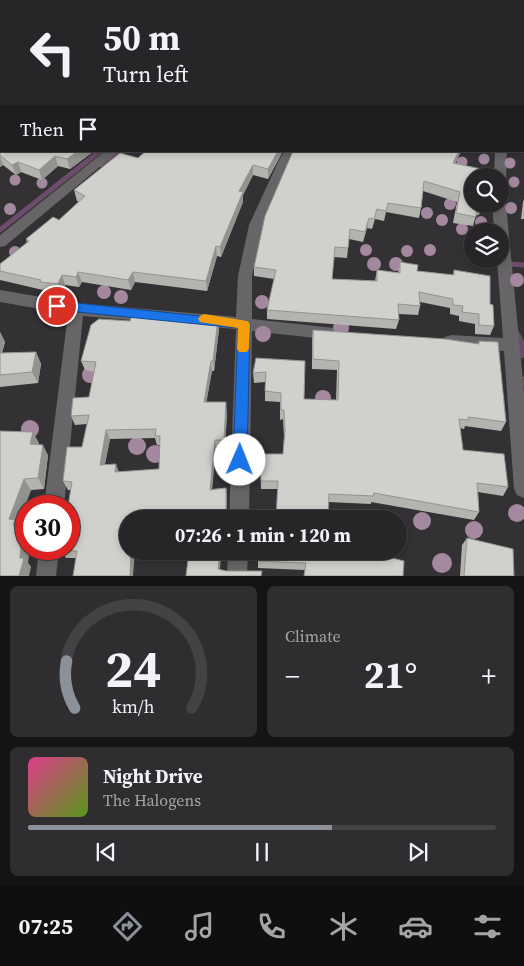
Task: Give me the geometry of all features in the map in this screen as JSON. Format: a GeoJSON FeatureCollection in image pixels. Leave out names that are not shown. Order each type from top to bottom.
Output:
{"type":"FeatureCollection","features":[{"type":"Feature","properties":{"kind":"street"},"geometry":{"type":"LineString","coordinates":[[0,242],[112,152]]}},
{"type":"Feature","properties":{"kind":"street"},"geometry":{"type":"LineString","coordinates":[[239,510],[245,276],[256,225],[290,152]]}},
{"type":"Feature","properties":{"kind":"street"},"geometry":{"type":"LineString","coordinates":[[500,168],[501,152]]}},
{"type":"Feature","properties":{"kind":"street"},"geometry":{"type":"LineString","coordinates":[[500,213],[524,489]]}},
{"type":"Feature","properties":{"kind":"street"},"geometry":{"type":"LineString","coordinates":[[0,296],[76,309],[206,319],[347,335]]}},
{"type":"Feature","properties":{"kind":"street"},"geometry":{"type":"LineString","coordinates":[[55,495],[76,309]]}},
{"type":"Feature","properties":{"kind":"street"},"geometry":{"type":"LineString","coordinates":[[436,341],[512,345]]}},
{"type":"Feature","properties":{"kind":"street"},"geometry":{"type":"LineString","coordinates":[[46,576],[48,560]]}},
{"type":"Feature","properties":{"kind":"street"},"geometry":{"type":"LineString","coordinates":[[237,576],[238,560]]}},
{"type":"Feature","properties":{"kind":"building"},"geometry":{"type":"Polygon","coordinates":[[[0,152],[77,152],[67,159],[55,156],[39,170],[18,162],[12,165],[0,155],[0,152]]]}},
{"type":"Feature","properties":{"kind":"building"},"geometry":{"type":"Polygon","coordinates":[[[145,152],[277,152],[268,169],[253,165],[239,191],[243,192],[220,247],[216,246],[206,281],[133,272],[128,280],[78,272],[76,277],[62,275],[58,284],[40,282],[41,280],[0,271],[0,264],[29,241],[26,239],[53,217],[59,220],[85,196],[74,190],[120,153],[138,158],[145,152]]]}},
{"type":"Feature","properties":{"kind":"building"},"geometry":{"type":"Polygon","coordinates":[[[293,152],[458,152],[453,163],[477,168],[464,168],[464,213],[476,213],[476,217],[456,213],[460,192],[424,181],[421,208],[388,203],[386,211],[377,209],[374,219],[369,218],[365,232],[350,229],[348,248],[335,247],[332,279],[377,281],[377,270],[400,273],[400,262],[418,265],[417,271],[454,275],[454,270],[490,276],[490,304],[493,305],[494,326],[479,325],[479,314],[462,312],[463,306],[453,305],[453,299],[419,292],[420,306],[398,304],[399,320],[267,310],[276,270],[254,267],[265,216],[293,152]]]}},
{"type":"Feature","properties":{"kind":"building"},"geometry":{"type":"Polygon","coordinates":[[[132,315],[218,319],[213,361],[211,361],[204,402],[226,402],[224,440],[215,440],[210,490],[226,488],[226,510],[119,510],[119,560],[131,560],[130,576],[73,576],[76,560],[80,560],[80,495],[70,495],[72,482],[63,481],[67,447],[82,447],[89,415],[71,416],[73,398],[89,397],[96,362],[81,361],[91,325],[99,319],[130,321],[132,315]],[[156,429],[106,430],[100,465],[116,464],[115,472],[159,469],[160,436],[155,436],[156,429]]]}},
{"type":"Feature","properties":{"kind":"building"},"geometry":{"type":"Polygon","coordinates":[[[313,330],[445,339],[479,344],[479,341],[498,342],[506,422],[468,417],[469,420],[459,419],[463,450],[504,454],[508,487],[477,483],[479,512],[374,493],[373,496],[329,494],[328,510],[276,510],[278,481],[261,481],[260,454],[283,454],[284,410],[281,410],[281,393],[265,391],[266,372],[253,373],[256,358],[305,361],[304,399],[338,400],[339,361],[313,359],[313,330]]]}},
{"type":"Feature","properties":{"kind":"building"},"geometry":{"type":"Polygon","coordinates":[[[36,352],[32,372],[0,375],[0,353],[36,352]]]}},
{"type":"Feature","properties":{"kind":"building"},"geometry":{"type":"Polygon","coordinates":[[[0,431],[33,432],[30,444],[43,445],[38,478],[24,479],[18,495],[15,495],[15,503],[9,519],[15,520],[13,525],[15,526],[15,560],[23,560],[19,576],[0,576],[0,431]]]}},
{"type":"Feature","properties":{"kind":"building"},"geometry":{"type":"Polygon","coordinates":[[[467,538],[513,549],[514,576],[464,576],[467,538]]]}},
{"type":"Feature","properties":{"kind":"building"},"geometry":{"type":"Polygon","coordinates":[[[188,560],[219,560],[218,569],[226,571],[262,571],[261,576],[186,576],[188,560]]]}},
{"type":"Feature","properties":{"kind":"building"},"geometry":{"type":"Polygon","coordinates":[[[258,561],[404,561],[403,576],[304,576],[306,563],[258,561]]]}},
{"type":"Feature","properties":{"kind":"waterway"},"geometry":{"type":"LineString","coordinates":[[0,230],[99,152]]}},
{"type":"Feature","properties":{"kind":"waterway"},"geometry":{"type":"LineString","coordinates":[[102,165],[118,152]]}},
{"type":"Feature","properties":{"kind":"waterway"},"geometry":{"type":"LineString","coordinates":[[508,269],[511,264],[524,265]]}},
{"type":"Feature","properties":{"kind":"waterway"},"geometry":{"type":"LineString","coordinates":[[515,331],[521,343],[521,355]]}},
{"type":"Feature","properties":{"kind":"slow traffic"},"geometry":{"type":"LineString","coordinates":[[204,319],[244,324],[243,349]]}},
{"type":"Feature","properties":{"kind":"route"},"geometry":{"type":"LineString","coordinates":[[57,306],[244,324],[240,460]]}}]}
